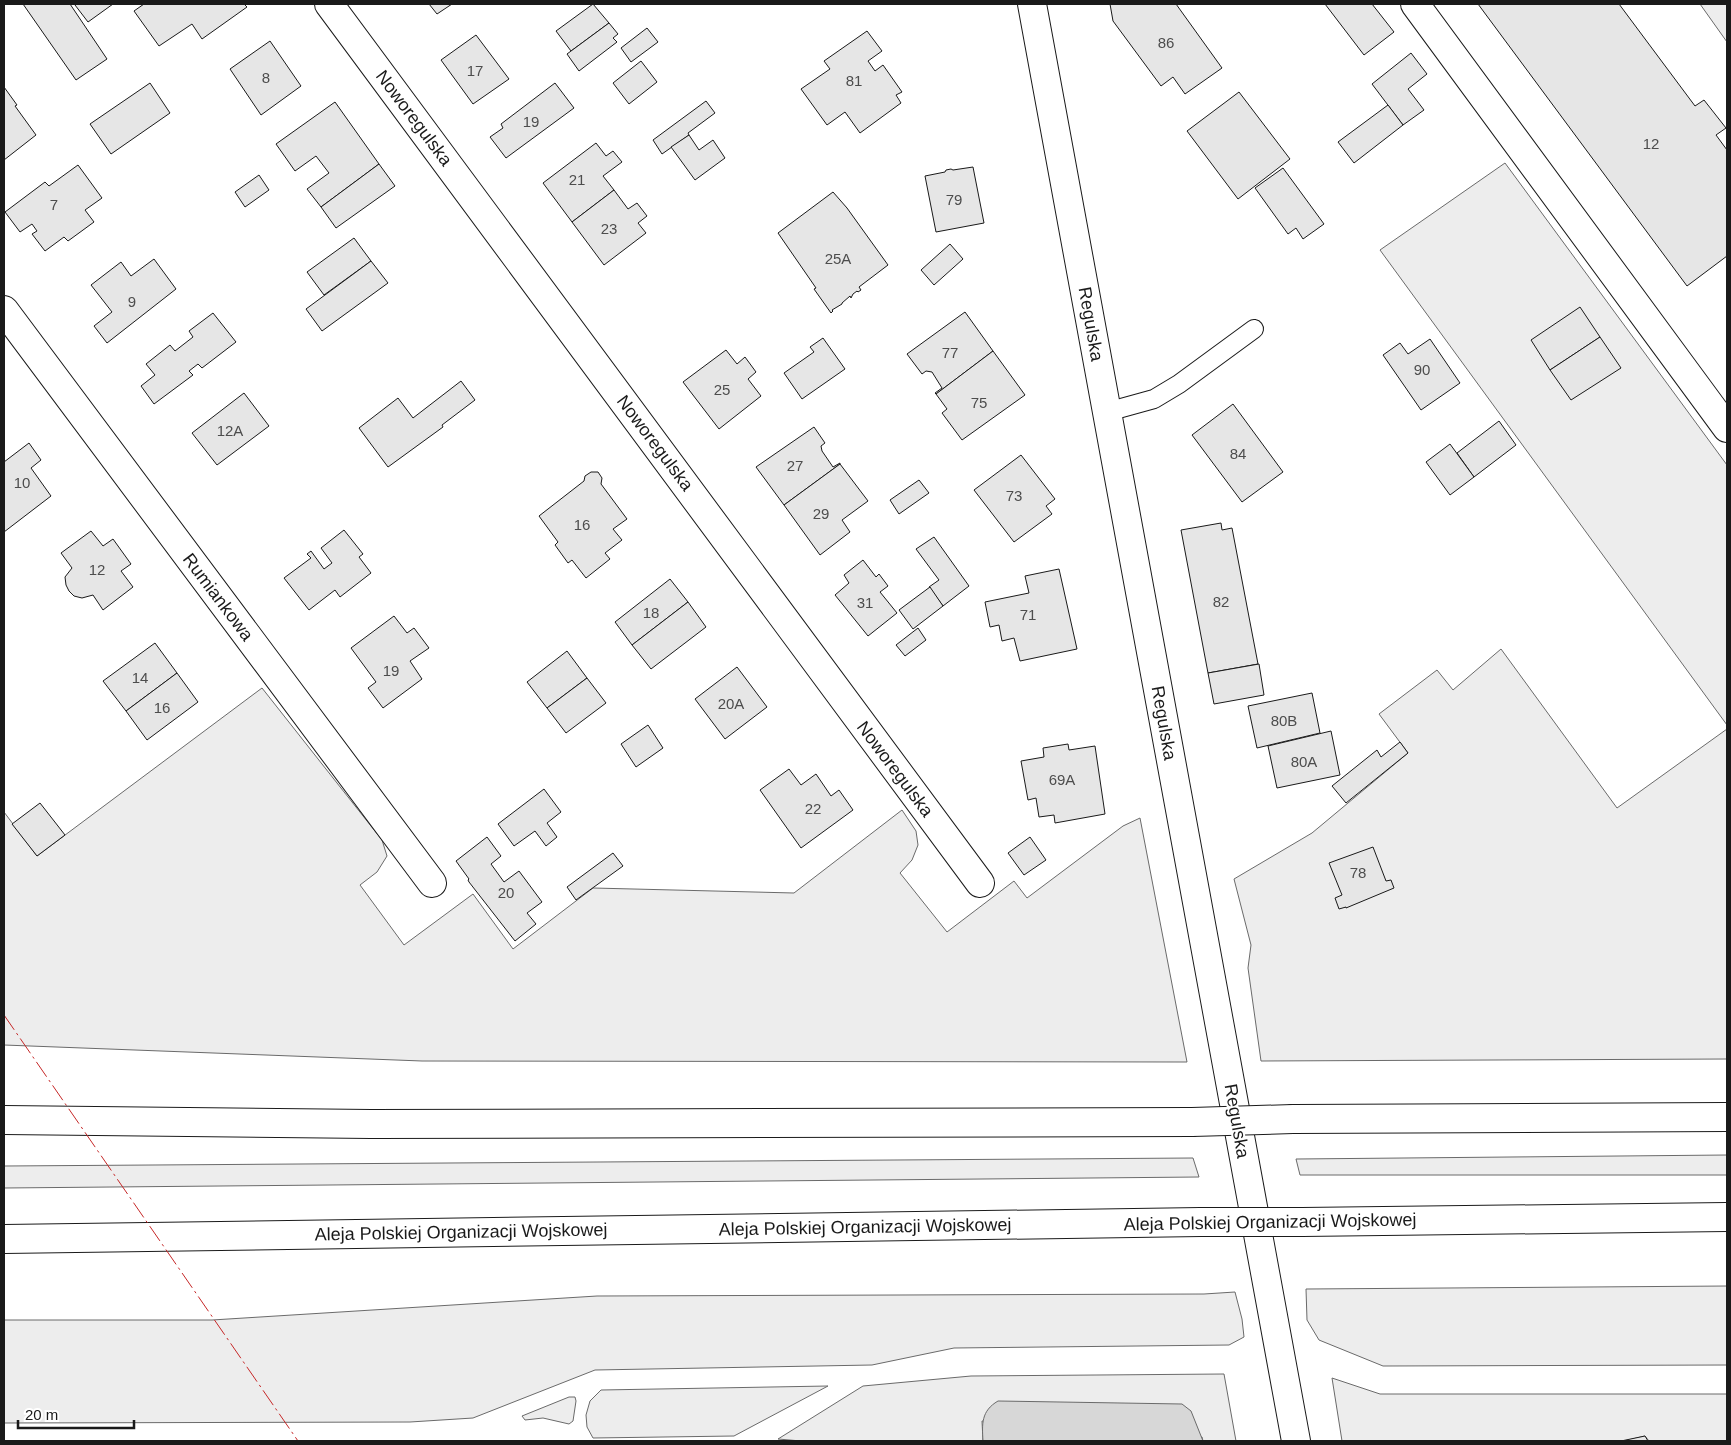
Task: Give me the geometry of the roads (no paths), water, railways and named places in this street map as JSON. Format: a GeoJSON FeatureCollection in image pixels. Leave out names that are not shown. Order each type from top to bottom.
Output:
{"type":"FeatureCollection","features":[{"type":"Feature","properties":{"kind":"main road","name":"Noworegulska"},"geometry":{"type":"LineString","coordinates":[[329,4],[980,883]]}},
{"type":"Feature","properties":{"kind":"main road","name":"Regulska"},"geometry":{"type":"LineString","coordinates":[[1032,4],[1296,1441]]}},
{"type":"Feature","properties":{"kind":"main road"},"geometry":{"type":"LineString","coordinates":[[1415,4],[1727,428]]}},
{"type":"Feature","properties":{"kind":"main road","name":"Rumiankowa"},"geometry":{"type":"LineString","coordinates":[[4,310],[432,883]]}},
{"type":"Feature","properties":{"kind":"main road"},"geometry":{"type":"LineString","coordinates":[[4,1120],[371,1124],[1192,1122],[1293,1119],[1727,1117]]}},
{"type":"Feature","properties":{"kind":"main road","name":"Aleja Polskiej Organizacji Wojskowej"},"geometry":{"type":"LineString","coordinates":[[4,1239],[1201,1222],[1727,1217]]}},
{"type":"Feature","properties":{"kind":"lane"},"geometry":{"type":"LineString","coordinates":[[1107,412],[1154,399],[1179,384],[1254,329]]}}]}
